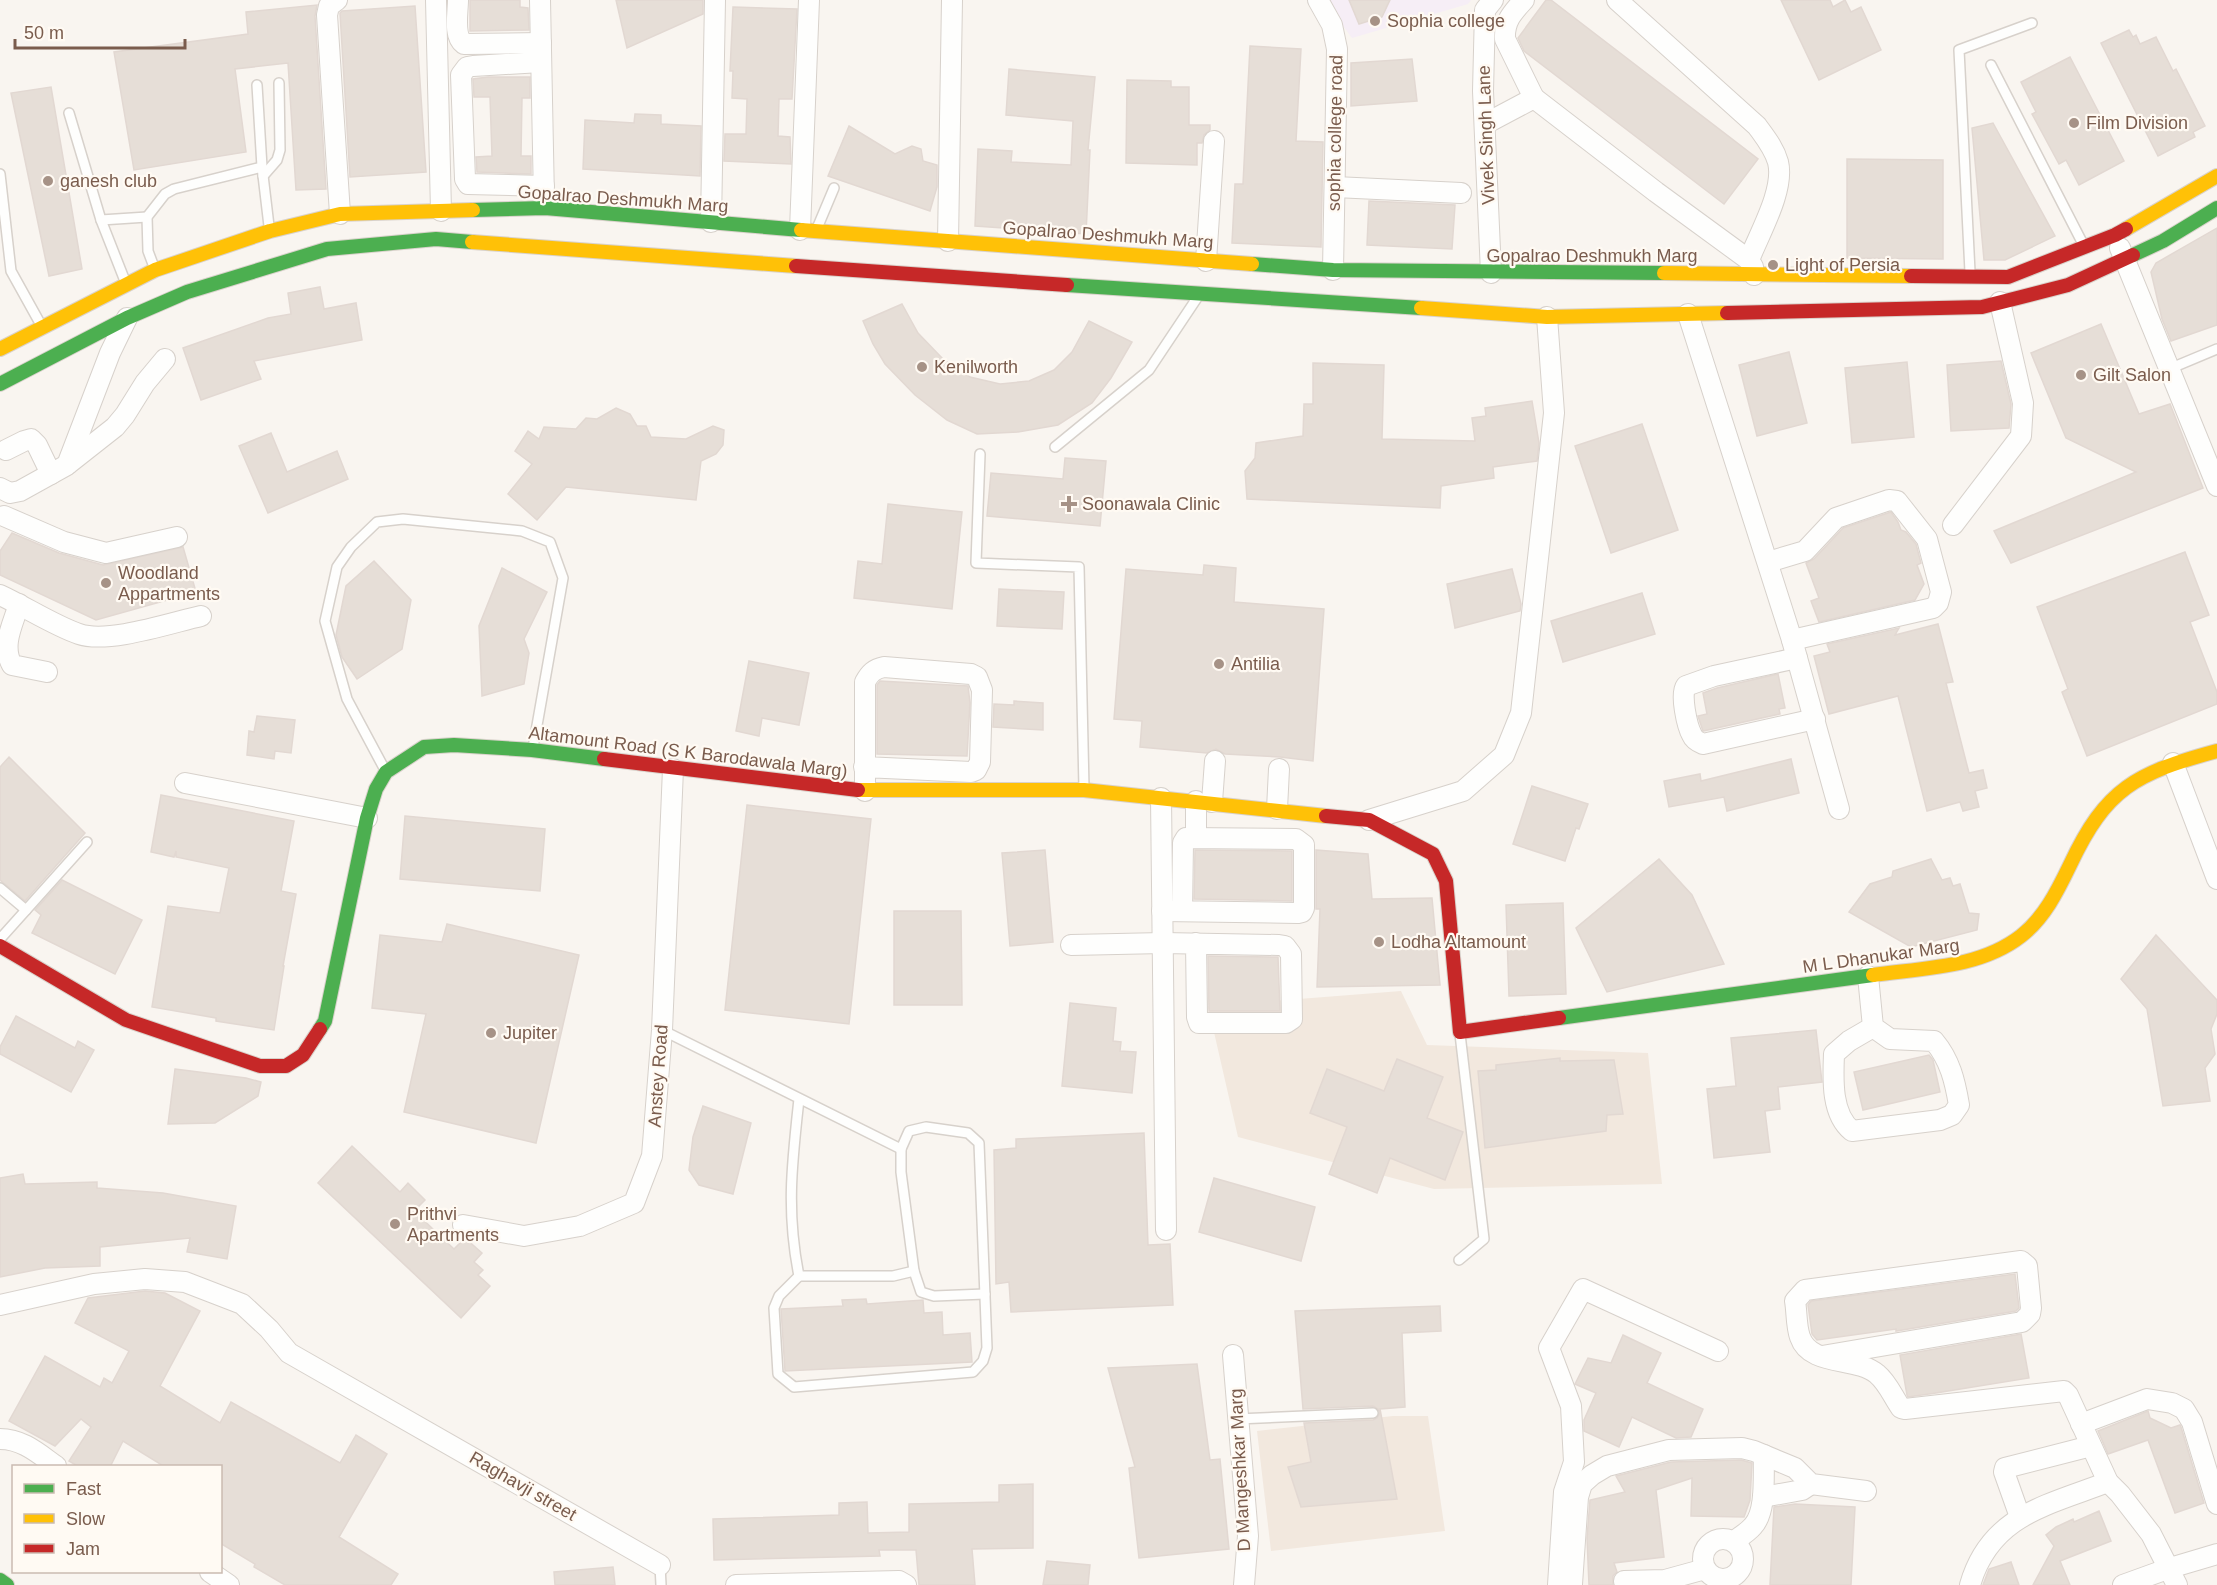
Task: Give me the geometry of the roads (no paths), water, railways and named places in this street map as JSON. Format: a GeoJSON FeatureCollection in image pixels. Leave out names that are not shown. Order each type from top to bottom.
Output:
{"type":"FeatureCollection","features":[{"type":"Feature","properties":{"kind":"main road","name":"Gopalrao Deshmukh Marg"},"geometry":{"type":"LineString","coordinates":[[0,349],[155,270],[270,231],[340,214],[544,208],[808,231],[1333,270],[1491,273],[1751,268],[2008,278],[2115,235],[2217,176]]}},
{"type":"Feature","properties":{"kind":"main road"},"geometry":{"type":"LineString","coordinates":[[0,384],[127,318],[187,291],[327,249],[436,239],[743,263],[1548,317],[1982,307],[2068,285],[2163,241],[2217,208]]}},
{"type":"Feature","properties":{"kind":"main road","name":"Altamount Road (S K Barodawala Marg)"},"geometry":{"type":"LineString","coordinates":[[386,772],[424,747],[454,744],[532,750],[865,791],[957,781],[1204,801],[1369,820],[1433,854],[1446,881],[1460,1032]]}},
{"type":"Feature","properties":{"kind":"main road","name":"M L Dhanukar Marg"},"geometry":{"type":"LineString","coordinates":[[1460,1032],[1970,962],[2021,937],[2044,913],[2091,824],[2108,801],[2128,785],[2173,763],[2217,751]]}},
{"type":"Feature","properties":{"kind":"main road"},"geometry":{"type":"LineString","coordinates":[[0,946],[126,1020],[260,1066],[286,1066],[303,1055],[325,1021],[367,818],[376,789],[386,772]]}},
{"type":"Feature","properties":{"kind":"main road"},"geometry":{"type":"LineString","coordinates":[[0,1580],[7,1585]]}},
{"type":"Feature","properties":{"kind":"street"},"geometry":{"type":"LineString","coordinates":[[337,0],[329,6],[327,15],[340,214]]}},
{"type":"Feature","properties":{"kind":"street"},"geometry":{"type":"LineString","coordinates":[[436,0],[441,211]]}},
{"type":"Feature","properties":{"kind":"street"},"geometry":{"type":"LineString","coordinates":[[458,0],[459,41],[464,44],[541,53]]}},
{"type":"Feature","properties":{"kind":"street"},"geometry":{"type":"LineString","coordinates":[[540,0],[544,208]]}},
{"type":"Feature","properties":{"kind":"street"},"geometry":{"type":"LineString","coordinates":[[711,222],[715,0]]}},
{"type":"Feature","properties":{"kind":"street"},"geometry":{"type":"LineString","coordinates":[[808,231],[809,0]]}},
{"type":"Feature","properties":{"kind":"street"},"geometry":{"type":"LineString","coordinates":[[948,241],[952,0]]}},
{"type":"Feature","properties":{"kind":"street","name":"sophia college road"},"geometry":{"type":"LineString","coordinates":[[1318,0],[1332,25],[1337,49],[1333,270]]}},
{"type":"Feature","properties":{"kind":"street","name":"Vivek Singh Lane"},"geometry":{"type":"LineString","coordinates":[[1491,273],[1483,91],[1485,10],[1493,0]]}},
{"type":"Feature","properties":{"kind":"street"},"geometry":{"type":"LineString","coordinates":[[1524,0],[1509,18],[1504,29],[1505,39],[1534,98],[1751,268],[1779,184],[1778,163],[1770,144],[1757,126],[1617,0]]}},
{"type":"Feature","properties":{"kind":"street"},"geometry":{"type":"LineString","coordinates":[[541,53],[466,68],[461,75],[465,179],[468,184],[544,186]]}},
{"type":"Feature","properties":{"kind":"street"},"geometry":{"type":"LineString","coordinates":[[1485,124],[1534,98]]}},
{"type":"Feature","properties":{"kind":"street"},"geometry":{"type":"LineString","coordinates":[[1206,261],[1214,141]]}},
{"type":"Feature","properties":{"kind":"street"},"geometry":{"type":"LineString","coordinates":[[1335,187],[1461,192]]}},
{"type":"Feature","properties":{"kind":"street"},"geometry":{"type":"LineString","coordinates":[[2115,235],[2217,486]]}},
{"type":"Feature","properties":{"kind":"street"},"geometry":{"type":"LineString","coordinates":[[1953,525],[2021,436],[2024,403],[2000,302]]}},
{"type":"Feature","properties":{"kind":"street"},"geometry":{"type":"LineString","coordinates":[[1688,314],[1795,649],[1839,809]]}},
{"type":"Feature","properties":{"kind":"street"},"geometry":{"type":"LineString","coordinates":[[1369,820],[1463,791],[1504,755],[1521,713],[1554,413],[1548,317]]}},
{"type":"Feature","properties":{"kind":"street"},"geometry":{"type":"LineString","coordinates":[[59,470],[127,318]]}},
{"type":"Feature","properties":{"kind":"street"},"geometry":{"type":"LineString","coordinates":[[0,488],[10,493],[20,491],[59,470],[115,427],[145,383],[165,360]]}},
{"type":"Feature","properties":{"kind":"street"},"geometry":{"type":"LineString","coordinates":[[6,450],[31,439],[59,470]]}},
{"type":"Feature","properties":{"kind":"street"},"geometry":{"type":"LineString","coordinates":[[20,491],[2,519],[64,542],[106,553],[177,537]]}},
{"type":"Feature","properties":{"kind":"street"},"geometry":{"type":"LineString","coordinates":[[1768,562],[1805,551],[1836,518],[1889,500],[1897,501],[1928,539],[1941,592],[1938,603],[1933,608],[1714,676],[1686,686],[1682,694],[1690,734],[1696,741],[1703,744],[1815,719]]}},
{"type":"Feature","properties":{"kind":"street"},"geometry":{"type":"LineString","coordinates":[[0,595],[79,634],[99,637],[125,634],[201,616]]}},
{"type":"Feature","properties":{"kind":"street"},"geometry":{"type":"LineString","coordinates":[[19,604],[6,647],[7,656],[12,665],[47,672]]}},
{"type":"Feature","properties":{"kind":"street"},"geometry":{"type":"LineString","coordinates":[[864,767],[957,781],[976,770],[980,762],[982,690],[977,677],[971,674],[884,667],[877,668],[870,674],[865,682],[864,767],[865,791]]}},
{"type":"Feature","properties":{"kind":"street"},"geometry":{"type":"LineString","coordinates":[[1196,837],[1215,761]]}},
{"type":"Feature","properties":{"kind":"street"},"geometry":{"type":"LineString","coordinates":[[2173,763],[2217,879]]}},
{"type":"Feature","properties":{"kind":"street","name":"Anstey Road"},"geometry":{"type":"LineString","coordinates":[[463,1225],[524,1236],[580,1226],[634,1203],[652,1156],[662,1030],[673,769]]}},
{"type":"Feature","properties":{"kind":"street"},"geometry":{"type":"LineString","coordinates":[[1279,769],[1284,810],[1291,838]]}},
{"type":"Feature","properties":{"kind":"street"},"geometry":{"type":"LineString","coordinates":[[185,783],[367,818]]}},
{"type":"Feature","properties":{"kind":"street"},"geometry":{"type":"LineString","coordinates":[[1161,798],[1172,911]]}},
{"type":"Feature","properties":{"kind":"street"},"geometry":{"type":"LineString","coordinates":[[1166,1230],[1163,943],[1172,911],[1183,843],[1186,838],[1196,837],[1291,838],[1300,840],[1306,849],[1302,912],[1172,911]]}},
{"type":"Feature","properties":{"kind":"street"},"geometry":{"type":"LineString","coordinates":[[1071,945],[1163,943],[1285,946],[1291,954],[1292,1019],[1286,1023],[1200,1023],[1197,1017],[1196,944]]}},
{"type":"Feature","properties":{"kind":"street"},"geometry":{"type":"LineString","coordinates":[[1868,976],[1873,1027],[1890,1039],[1934,1041],[1944,1053],[1954,1079],[1959,1105],[1952,1115],[1940,1120],[1852,1131],[1844,1125],[1837,1111],[1833,1072],[1834,1054],[1849,1041],[1873,1027]]}},
{"type":"Feature","properties":{"kind":"street"},"geometry":{"type":"LineString","coordinates":[[1822,1356],[2017,1324],[2027,1318],[2031,1308],[2026,1266],[2017,1260],[1804,1290],[1795,1301],[1799,1336],[1810,1351],[1822,1356],[1860,1364],[1876,1372],[1901,1408],[1905,1409],[1913,1410],[2064,1391],[2068,1395],[2108,1482],[2151,1534],[2173,1576]]}},
{"type":"Feature","properties":{"kind":"street","name":"Raghavji street"},"geometry":{"type":"LineString","coordinates":[[0,1305],[94,1284],[145,1280],[185,1282],[242,1304],[269,1329],[289,1353],[660,1564]]}},
{"type":"Feature","properties":{"kind":"street"},"geometry":{"type":"LineString","coordinates":[[1565,1585],[1564,1492],[1574,1462],[1571,1406],[1550,1348],[1583,1289],[1718,1351]]}},
{"type":"Feature","properties":{"kind":"street","name":"D Mangeshkar Marg"},"geometry":{"type":"LineString","coordinates":[[1233,1355],[1248,1536],[1244,1585]]}},
{"type":"Feature","properties":{"kind":"street"},"geometry":{"type":"LineString","coordinates":[[2081,1424],[2147,1399],[2172,1403],[2184,1409],[2192,1422],[2217,1504]]}},
{"type":"Feature","properties":{"kind":"street"},"geometry":{"type":"LineString","coordinates":[[0,1439],[11,1439],[22,1443],[53,1465]]}},
{"type":"Feature","properties":{"kind":"street"},"geometry":{"type":"LineString","coordinates":[[2019,1516],[2004,1472],[2005,1468],[2091,1446]]}},
{"type":"Feature","properties":{"kind":"street"},"geometry":{"type":"LineString","coordinates":[[1565,1585],[1582,1484],[1607,1466],[1669,1450],[1742,1448],[1795,1468],[1811,1484],[1866,1491]]}},
{"type":"Feature","properties":{"kind":"street"},"geometry":{"type":"LineString","coordinates":[[1734,1541],[1752,1528],[1758,1520],[1763,1497],[1764,1455]]}},
{"type":"Feature","properties":{"kind":"street"},"geometry":{"type":"LineString","coordinates":[[1970,1585],[1984,1552],[2019,1516],[2108,1482]]}},
{"type":"Feature","properties":{"kind":"street"},"geometry":{"type":"LineString","coordinates":[[1763,1497],[1802,1491],[1811,1484]]}},
{"type":"Feature","properties":{"kind":"street"},"geometry":{"type":"LineString","coordinates":[[1721,1538],[1734,1541],[1742,1552],[1743,1565],[1735,1575],[1723,1582],[1710,1575],[1705,1569],[1703,1556],[1709,1544],[1721,1538]]}},
{"type":"Feature","properties":{"kind":"street"},"geometry":{"type":"LineString","coordinates":[[2123,1585],[2173,1576],[2217,1554]]}},
{"type":"Feature","properties":{"kind":"street"},"geometry":{"type":"LineString","coordinates":[[1624,1581],[1665,1580],[1705,1569]]}},
{"type":"Feature","properties":{"kind":"street"},"geometry":{"type":"LineString","coordinates":[[211,1573],[229,1585]]}},
{"type":"Feature","properties":{"kind":"street"},"geometry":{"type":"LineString","coordinates":[[736,1585],[899,1581],[906,1585]]}},
{"type":"Feature","properties":{"kind":"lane"},"geometry":{"type":"LineString","coordinates":[[1970,277],[1959,50],[2032,22]]}},
{"type":"Feature","properties":{"kind":"lane"},"geometry":{"type":"LineString","coordinates":[[1991,65],[2085,247]]}},
{"type":"Feature","properties":{"kind":"lane"},"geometry":{"type":"LineString","coordinates":[[155,270],[148,251],[147,217],[165,194],[174,189],[263,172],[277,160],[280,150],[279,84]]}},
{"type":"Feature","properties":{"kind":"lane"},"geometry":{"type":"LineString","coordinates":[[257,85],[270,231]]}},
{"type":"Feature","properties":{"kind":"lane"},"geometry":{"type":"LineString","coordinates":[[69,113],[101,220],[126,284]]}},
{"type":"Feature","properties":{"kind":"lane"},"geometry":{"type":"LineString","coordinates":[[0,174],[11,271],[42,327]]}},
{"type":"Feature","properties":{"kind":"lane"},"geometry":{"type":"LineString","coordinates":[[808,231],[834,188]]}},
{"type":"Feature","properties":{"kind":"lane"},"geometry":{"type":"LineString","coordinates":[[101,220],[147,217]]}},
{"type":"Feature","properties":{"kind":"lane"},"geometry":{"type":"LineString","coordinates":[[1055,447],[1149,370],[1200,294]]}},
{"type":"Feature","properties":{"kind":"lane"},"geometry":{"type":"LineString","coordinates":[[2169,369],[2217,349]]}},
{"type":"Feature","properties":{"kind":"lane"},"geometry":{"type":"LineString","coordinates":[[980,454],[976,563],[1079,567],[1084,790]]}},
{"type":"Feature","properties":{"kind":"lane"},"geometry":{"type":"LineString","coordinates":[[386,772],[347,699],[325,621],[338,567],[351,547],[377,522],[403,519],[522,531],[550,542],[563,578],[532,750]]}},
{"type":"Feature","properties":{"kind":"lane"},"geometry":{"type":"LineString","coordinates":[[0,939],[87,842]]}},
{"type":"Feature","properties":{"kind":"lane"},"geometry":{"type":"LineString","coordinates":[[0,888],[26,910]]}},
{"type":"Feature","properties":{"kind":"lane"},"geometry":{"type":"LineString","coordinates":[[662,1030],[901,1149]]}},
{"type":"Feature","properties":{"kind":"lane"},"geometry":{"type":"LineString","coordinates":[[1459,1260],[1484,1239],[1460,1032]]}},
{"type":"Feature","properties":{"kind":"lane"},"geometry":{"type":"LineString","coordinates":[[799,1099],[790,1192],[792,1229],[799,1276]]}},
{"type":"Feature","properties":{"kind":"lane"},"geometry":{"type":"LineString","coordinates":[[914,1271],[893,1276],[799,1276],[779,1296],[774,1308],[778,1374],[794,1387],[973,1372],[983,1360],[987,1348],[985,1294],[979,1143],[968,1133],[926,1127],[909,1131],[901,1149],[901,1172],[914,1271],[921,1292],[934,1296],[985,1294]]}},
{"type":"Feature","properties":{"kind":"lane"},"geometry":{"type":"LineString","coordinates":[[1238,1419],[1373,1413]]}},
{"type":"Feature","properties":{"kind":"lane"},"geometry":{"type":"LineString","coordinates":[[660,1564],[661,1585]]}},
{"type":"Feature","properties":{"kind":"place","name":"Sophia college"},"geometry":{"type":"Point","coordinates":[1375,21]}},
{"type":"Feature","properties":{"kind":"place","name":"Film Division"},"geometry":{"type":"Point","coordinates":[2074,123]}},
{"type":"Feature","properties":{"kind":"place","name":"ganesh club"},"geometry":{"type":"Point","coordinates":[48,181]}},
{"type":"Feature","properties":{"kind":"place","name":"Light of Persia"},"geometry":{"type":"Point","coordinates":[1773,265]}},
{"type":"Feature","properties":{"kind":"place","name":"Kenilworth"},"geometry":{"type":"Point","coordinates":[922,367]}},
{"type":"Feature","properties":{"kind":"place","name":"Gilt Salon"},"geometry":{"type":"Point","coordinates":[2081,375]}},
{"type":"Feature","properties":{"kind":"place","name":"Soonawala Clinic"},"geometry":{"type":"Point","coordinates":[1069,504]}},
{"type":"Feature","properties":{"kind":"place","name":"Woodland Appartments"},"geometry":{"type":"Point","coordinates":[106,583]}},
{"type":"Feature","properties":{"kind":"place","name":"Antilia"},"geometry":{"type":"Point","coordinates":[1219,664]}},
{"type":"Feature","properties":{"kind":"place","name":"Lodha Altamount"},"geometry":{"type":"Point","coordinates":[1379,942]}},
{"type":"Feature","properties":{"kind":"place","name":"Jupiter"},"geometry":{"type":"Point","coordinates":[491,1033]}},
{"type":"Feature","properties":{"kind":"place","name":"Prithvi Apartments"},"geometry":{"type":"Point","coordinates":[395,1224]}}]}
